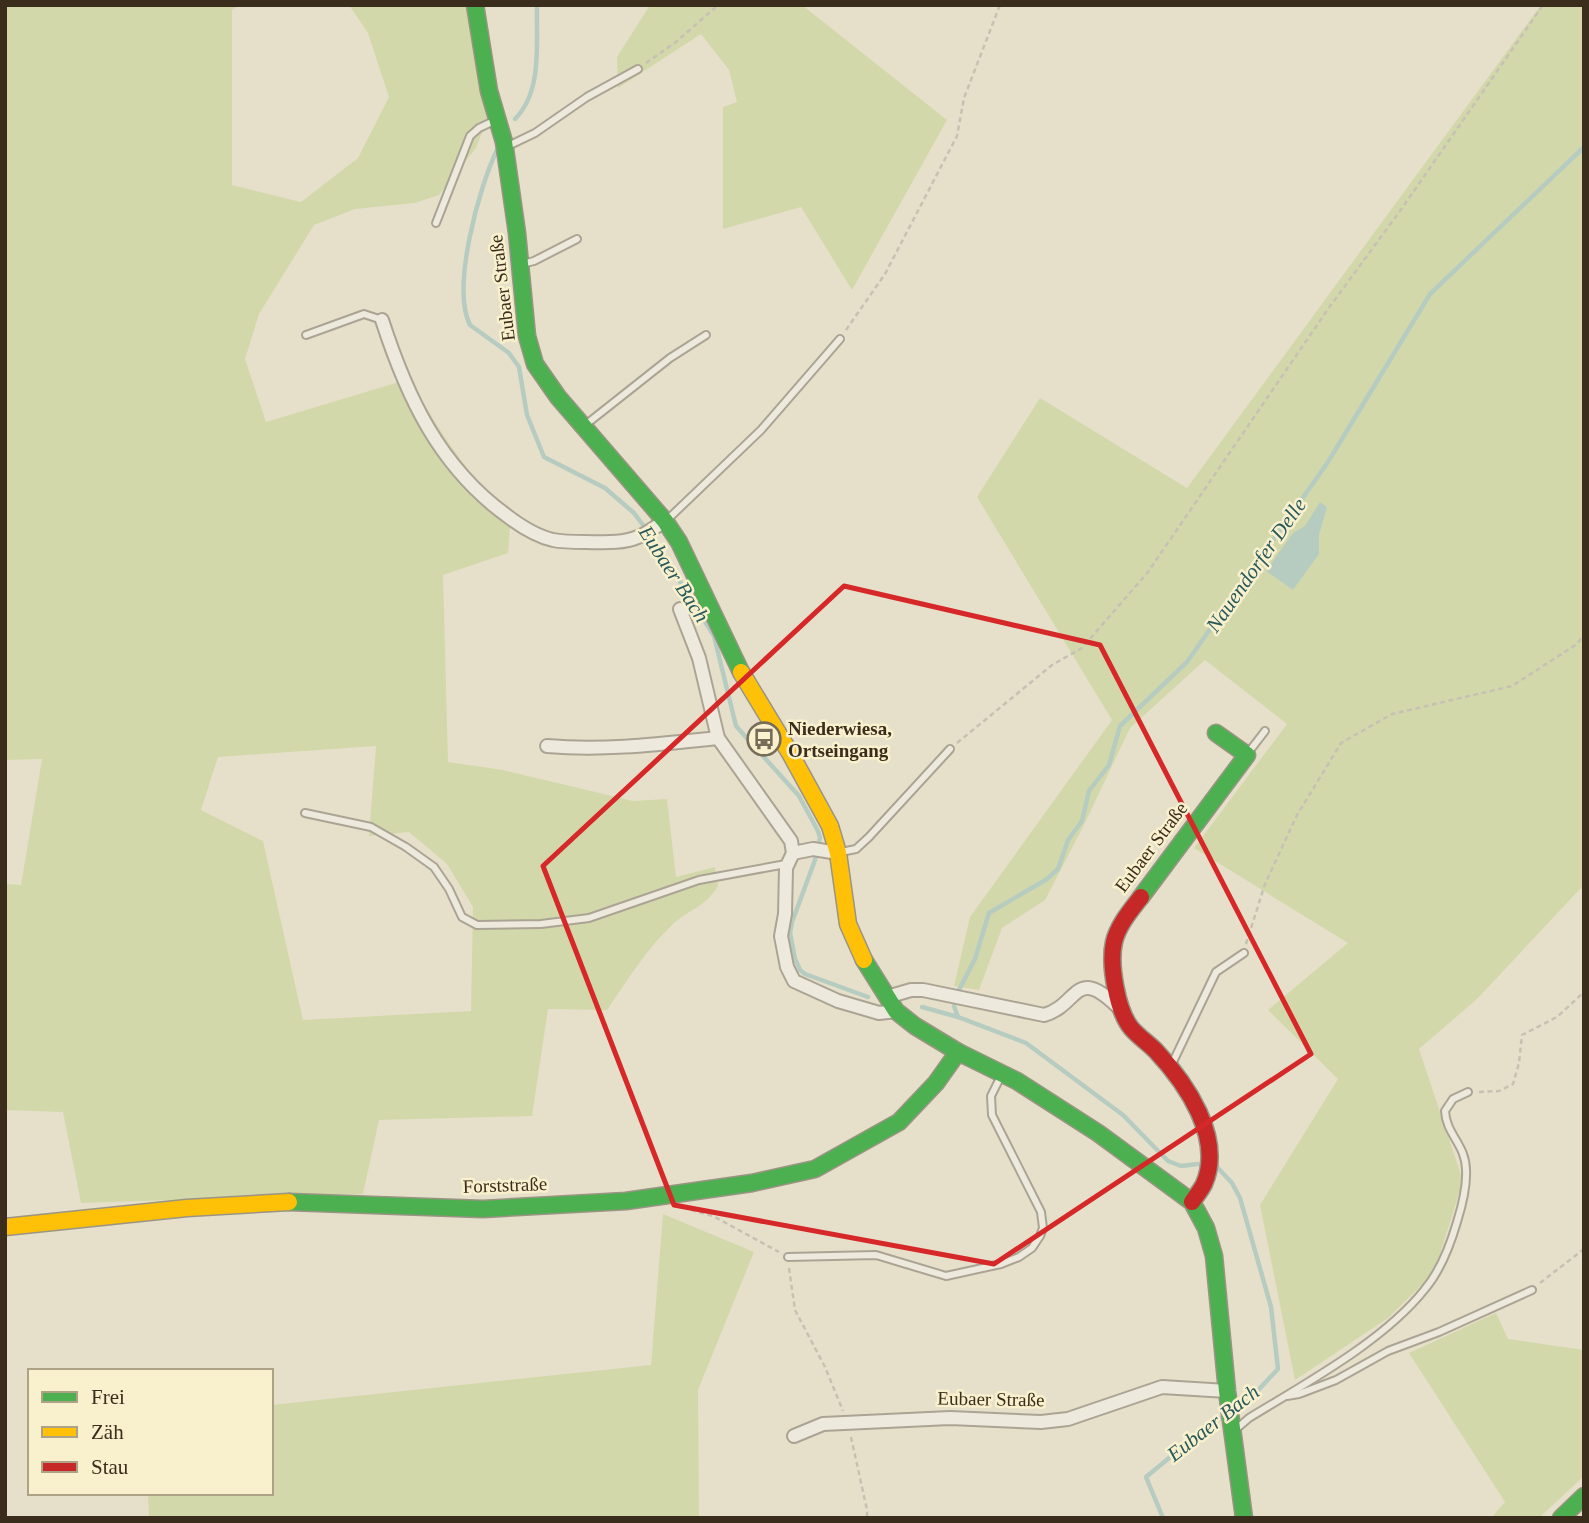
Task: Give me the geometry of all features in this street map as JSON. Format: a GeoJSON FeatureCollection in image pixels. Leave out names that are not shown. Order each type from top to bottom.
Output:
{"type":"FeatureCollection","features":[{"type":"Feature","properties":{"kind":"street","name":"Eubaer Straße"},"geometry":{"type":"LineString","coordinates":[[475,5],[489,91],[505,148],[527,336],[536,364],[654,528],[679,542],[745,682],[790,754],[830,826],[825,851],[848,924],[864,960],[896,1011],[958,1052],[1017,1080],[1098,1133],[1192,1202],[1206,1228],[1214,1256],[1228,1398],[1244,1518]]}},
{"type":"Feature","properties":{"kind":"street"},"geometry":{"type":"LineString","coordinates":[[382,320],[399,372],[418,412],[469,484],[486,500],[531,531],[552,540],[623,541],[654,528]]}},
{"type":"Feature","properties":{"kind":"street"},"geometry":{"type":"LineString","coordinates":[[680,609],[699,658],[718,738],[791,841],[781,936],[787,967],[794,981],[838,1001],[879,1013],[896,1011]]}},
{"type":"Feature","properties":{"kind":"street"},"geometry":{"type":"LineString","coordinates":[[1216,733],[1247,755]]}},
{"type":"Feature","properties":{"kind":"street"},"geometry":{"type":"LineString","coordinates":[[547,746],[616,748],[718,738]]}},
{"type":"Feature","properties":{"kind":"street","name":"Eubaer Straße"},"geometry":{"type":"LineString","coordinates":[[1192,1202],[1204,1184],[1210,1155],[1201,1118],[1170,1067],[1131,1028],[1122,1011],[1112,965],[1114,941],[1124,920],[1247,755]]}},
{"type":"Feature","properties":{"kind":"street"},"geometry":{"type":"LineString","coordinates":[[790,859],[825,851]]}},
{"type":"Feature","properties":{"kind":"street","name":"Eubaer Straße"},"geometry":{"type":"LineString","coordinates":[[887,997],[911,990],[923,990],[1044,1015],[1056,1009],[1078,989],[1085,988],[1110,999],[1122,1011]]}},
{"type":"Feature","properties":{"kind":"street","name":"Forststraße"},"geometry":{"type":"LineString","coordinates":[[5,1227],[187,1208],[297,1202],[483,1209],[672,1196],[752,1183],[815,1169],[898,1122],[936,1083],[958,1052]]}},
{"type":"Feature","properties":{"kind":"street","name":"Eubaer Straße"},"geometry":{"type":"LineString","coordinates":[[794,1436],[823,1424],[950,1418],[1041,1422],[1068,1419],[1162,1387],[1228,1398]]}},
{"type":"Feature","properties":{"kind":"street"},"geometry":{"type":"LineString","coordinates":[[1561,1518],[1584,1496]]}},
{"type":"Feature","properties":{"kind":"lane"},"geometry":{"type":"LineString","coordinates":[[505,148],[535,133],[587,97],[638,69]]}},
{"type":"Feature","properties":{"kind":"lane"},"geometry":{"type":"LineString","coordinates":[[436,223],[470,136],[479,128],[497,120]]}},
{"type":"Feature","properties":{"kind":"lane"},"geometry":{"type":"LineString","coordinates":[[520,265],[578,239]]}},
{"type":"Feature","properties":{"kind":"lane"},"geometry":{"type":"LineString","coordinates":[[306,335],[364,314],[382,320]]}},
{"type":"Feature","properties":{"kind":"lane"},"geometry":{"type":"LineString","coordinates":[[583,426],[670,358],[706,335]]}},
{"type":"Feature","properties":{"kind":"lane"},"geometry":{"type":"LineString","coordinates":[[654,528],[761,430],[840,339]]}},
{"type":"Feature","properties":{"kind":"lane"},"geometry":{"type":"LineString","coordinates":[[1247,755],[1265,731]]}},
{"type":"Feature","properties":{"kind":"lane"},"geometry":{"type":"LineString","coordinates":[[825,851],[856,849],[950,749]]}},
{"type":"Feature","properties":{"kind":"lane"},"geometry":{"type":"LineString","coordinates":[[305,813],[371,827],[406,847],[434,867],[449,889],[462,917],[477,925],[541,924],[589,918],[699,880],[790,859]]}},
{"type":"Feature","properties":{"kind":"lane"},"geometry":{"type":"LineString","coordinates":[[1170,1067],[1216,972],[1244,953]]}},
{"type":"Feature","properties":{"kind":"lane"},"geometry":{"type":"LineString","coordinates":[[788,1257],[876,1255],[946,1276],[1010,1262],[1032,1248],[1044,1228],[1041,1212],[990,1106],[1002,1074]]}},
{"type":"Feature","properties":{"kind":"lane"},"geometry":{"type":"LineString","coordinates":[[1232,1428],[1387,1327],[1427,1288],[1443,1262],[1461,1209],[1467,1171],[1465,1154],[1448,1125],[1445,1111],[1453,1099],[1468,1092]]}},
{"type":"Feature","properties":{"kind":"lane"},"geometry":{"type":"LineString","coordinates":[[1283,1396],[1299,1394],[1336,1380],[1388,1351],[1532,1290]]}},
{"type":"Feature","properties":{"kind":"path"},"geometry":{"type":"LineString","coordinates":[[638,69],[676,42],[718,5]]}},
{"type":"Feature","properties":{"kind":"path"},"geometry":{"type":"LineString","coordinates":[[840,339],[885,274],[957,136],[964,98],[1000,5]]}},
{"type":"Feature","properties":{"kind":"path"},"geometry":{"type":"LineString","coordinates":[[950,749],[1052,665],[1082,648],[1148,572],[1328,309],[1543,5]]}},
{"type":"Feature","properties":{"kind":"path"},"geometry":{"type":"LineString","coordinates":[[1244,953],[1265,884],[1297,815],[1342,743],[1392,714],[1512,686],[1577,644],[1584,635]]}},
{"type":"Feature","properties":{"kind":"path"},"geometry":{"type":"LineString","coordinates":[[1468,1092],[1500,1090],[1513,1084],[1519,1063],[1522,1035],[1557,1017],[1584,992]]}},
{"type":"Feature","properties":{"kind":"path"},"geometry":{"type":"LineString","coordinates":[[672,1196],[693,1211],[713,1216],[788,1257],[795,1310],[825,1367],[848,1423],[867,1518]]}},
{"type":"Feature","properties":{"kind":"path"},"geometry":{"type":"LineString","coordinates":[[1532,1290],[1584,1249]]}},
{"type":"Feature","properties":{"kind":"highlighted area"},"geometry":{"type":"Polygon","coordinates":[[[844,586],[1100,645],[1311,1054],[994,1264],[674,1205],[543,866],[844,586]]]}},
{"type":"Feature","properties":{"kind":"green space"},"geometry":{"type":"Polygon","coordinates":[[[5,5],[240,5],[232,10],[232,185],[301,202],[358,158],[389,97],[368,33],[349,5],[485,5],[497,94],[476,148],[439,195],[415,203],[355,209],[314,225],[259,314],[245,359],[266,422],[409,379],[467,468],[511,513],[508,553],[443,575],[448,762],[503,770],[633,801],[667,799],[676,877],[715,867],[718,886],[708,899],[680,919],[655,943],[607,1010],[548,1009],[532,1116],[379,1120],[363,1194],[81,1203],[63,1112],[5,1110],[5,884],[21,885],[42,759],[5,760],[5,5]],[[376,746],[218,757],[201,810],[263,841],[303,1020],[471,1011],[473,907],[447,864],[409,832],[369,836],[376,746]]]}},
{"type":"Feature","properties":{"kind":"green space"},"geometry":{"type":"Polygon","coordinates":[[[650,5],[802,5],[947,120],[852,290],[801,207],[723,229],[723,107],[737,102],[729,70],[701,34],[618,88],[617,57],[650,5]]]}},
{"type":"Feature","properties":{"kind":"green space"},"geometry":{"type":"Polygon","coordinates":[[[1541,5],[1584,5],[1584,888],[1580,889],[1477,999],[1419,1049],[1463,1181],[1434,1273],[1388,1318],[1295,1380],[1260,1205],[1338,1079],[1268,1010],[1348,943],[1194,848],[1287,724],[1205,660],[1130,728],[1045,900],[1002,928],[979,990],[954,986],[970,917],[1112,720],[977,497],[1040,398],[1187,488],[1541,5]]]}},
{"type":"Feature","properties":{"kind":"green space"},"geometry":{"type":"Polygon","coordinates":[[[663,1214],[754,1252],[698,1390],[699,1518],[149,1518],[148,1495],[273,1495],[273,1405],[651,1365],[663,1214]]]}},
{"type":"Feature","properties":{"kind":"green space"},"geometry":{"type":"Polygon","coordinates":[[[1496,1313],[1508,1339],[1584,1350],[1584,1476],[1539,1518],[1491,1518],[1505,1502],[1409,1353],[1496,1313]]]}},
{"type":"Feature","properties":{"kind":"shaded area"},"geometry":{"type":"Polygon","coordinates":[[[1320,502],[1327,507],[1319,535],[1319,554],[1293,590],[1266,571],[1293,533],[1305,526],[1320,502]]]}},
{"type":"Feature","properties":{"kind":"waterway","name":"Eubaer Bach"},"geometry":{"type":"LineString","coordinates":[[515,119],[524,108],[534,80],[537,5]]}},
{"type":"Feature","properties":{"kind":"waterway","name":"Nauendorfer Delle"},"geometry":{"type":"LineString","coordinates":[[959,990],[975,959],[989,913],[1047,879],[1058,869],[1068,840],[1082,821],[1089,791],[1109,765],[1120,726],[1187,662],[1328,462],[1430,294],[1584,147]]}},
{"type":"Feature","properties":{"kind":"waterway","name":"Eubaer Bach"},"geometry":{"type":"LineString","coordinates":[[497,150],[476,212],[465,263],[465,308],[470,325],[509,353],[519,367],[527,415],[544,457],[605,488],[634,513],[714,636],[736,726],[799,796],[820,838],[815,860],[792,922],[790,933],[795,959],[805,974],[868,997]]}},
{"type":"Feature","properties":{"kind":"waterway"},"geometry":{"type":"LineString","coordinates":[[954,1006],[958,1017]]}},
{"type":"Feature","properties":{"kind":"waterway","name":"Eubaer Bach"},"geometry":{"type":"LineString","coordinates":[[922,1007],[958,1017],[1026,1043],[1123,1115],[1168,1161],[1181,1166],[1198,1164]]}},
{"type":"Feature","properties":{"kind":"waterway","name":"Eubaer Bach"},"geometry":{"type":"LineString","coordinates":[[1218,1168],[1232,1183],[1240,1198],[1271,1307],[1278,1369],[1246,1403],[1236,1409]]}},
{"type":"Feature","properties":{"kind":"waterway","name":"Eubaer Bach"},"geometry":{"type":"LineString","coordinates":[[1163,1518],[1146,1477],[1225,1415]]}},
{"type":"Feature","properties":{"kind":"traffic: fast"},"geometry":{"type":"LineString","coordinates":[[475,5],[489,91],[504,142],[517,233],[527,336],[535,364],[558,397],[665,521],[679,542],[741,672]]}},
{"type":"Feature","properties":{"kind":"traffic: fast"},"geometry":{"type":"LineString","coordinates":[[1141,897],[1247,755],[1216,733]]}},
{"type":"Feature","properties":{"kind":"traffic: fast"},"geometry":{"type":"LineString","coordinates":[[864,960],[896,1011],[915,1026],[958,1052],[1017,1081],[1098,1133],[1192,1202],[1206,1228],[1214,1256],[1227,1391],[1244,1518]]}},
{"type":"Feature","properties":{"kind":"traffic: fast"},"geometry":{"type":"LineString","coordinates":[[289,1202],[483,1209],[626,1201],[752,1183],[815,1169],[899,1122],[936,1083],[958,1052]]}},
{"type":"Feature","properties":{"kind":"traffic: fast"},"geometry":{"type":"LineString","coordinates":[[1561,1518],[1584,1496]]}},
{"type":"Feature","properties":{"kind":"traffic: slow"},"geometry":{"type":"LineString","coordinates":[[741,672],[830,826],[838,853],[848,924],[864,960]]}},
{"type":"Feature","properties":{"kind":"traffic: slow"},"geometry":{"type":"LineString","coordinates":[[5,1227],[187,1208],[289,1202]]}},
{"type":"Feature","properties":{"kind":"traffic: jam"},"geometry":{"type":"LineString","coordinates":[[1141,897],[1129,912],[1114,942],[1113,962],[1118,1000],[1135,1032],[1156,1051],[1190,1095],[1206,1130],[1209,1166],[1204,1184],[1192,1202]]}},
{"type":"Feature","properties":{"kind":"place","name":"Niederwiesa, Ortseingang"},"geometry":{"type":"Point","coordinates":[764,739]}}]}
